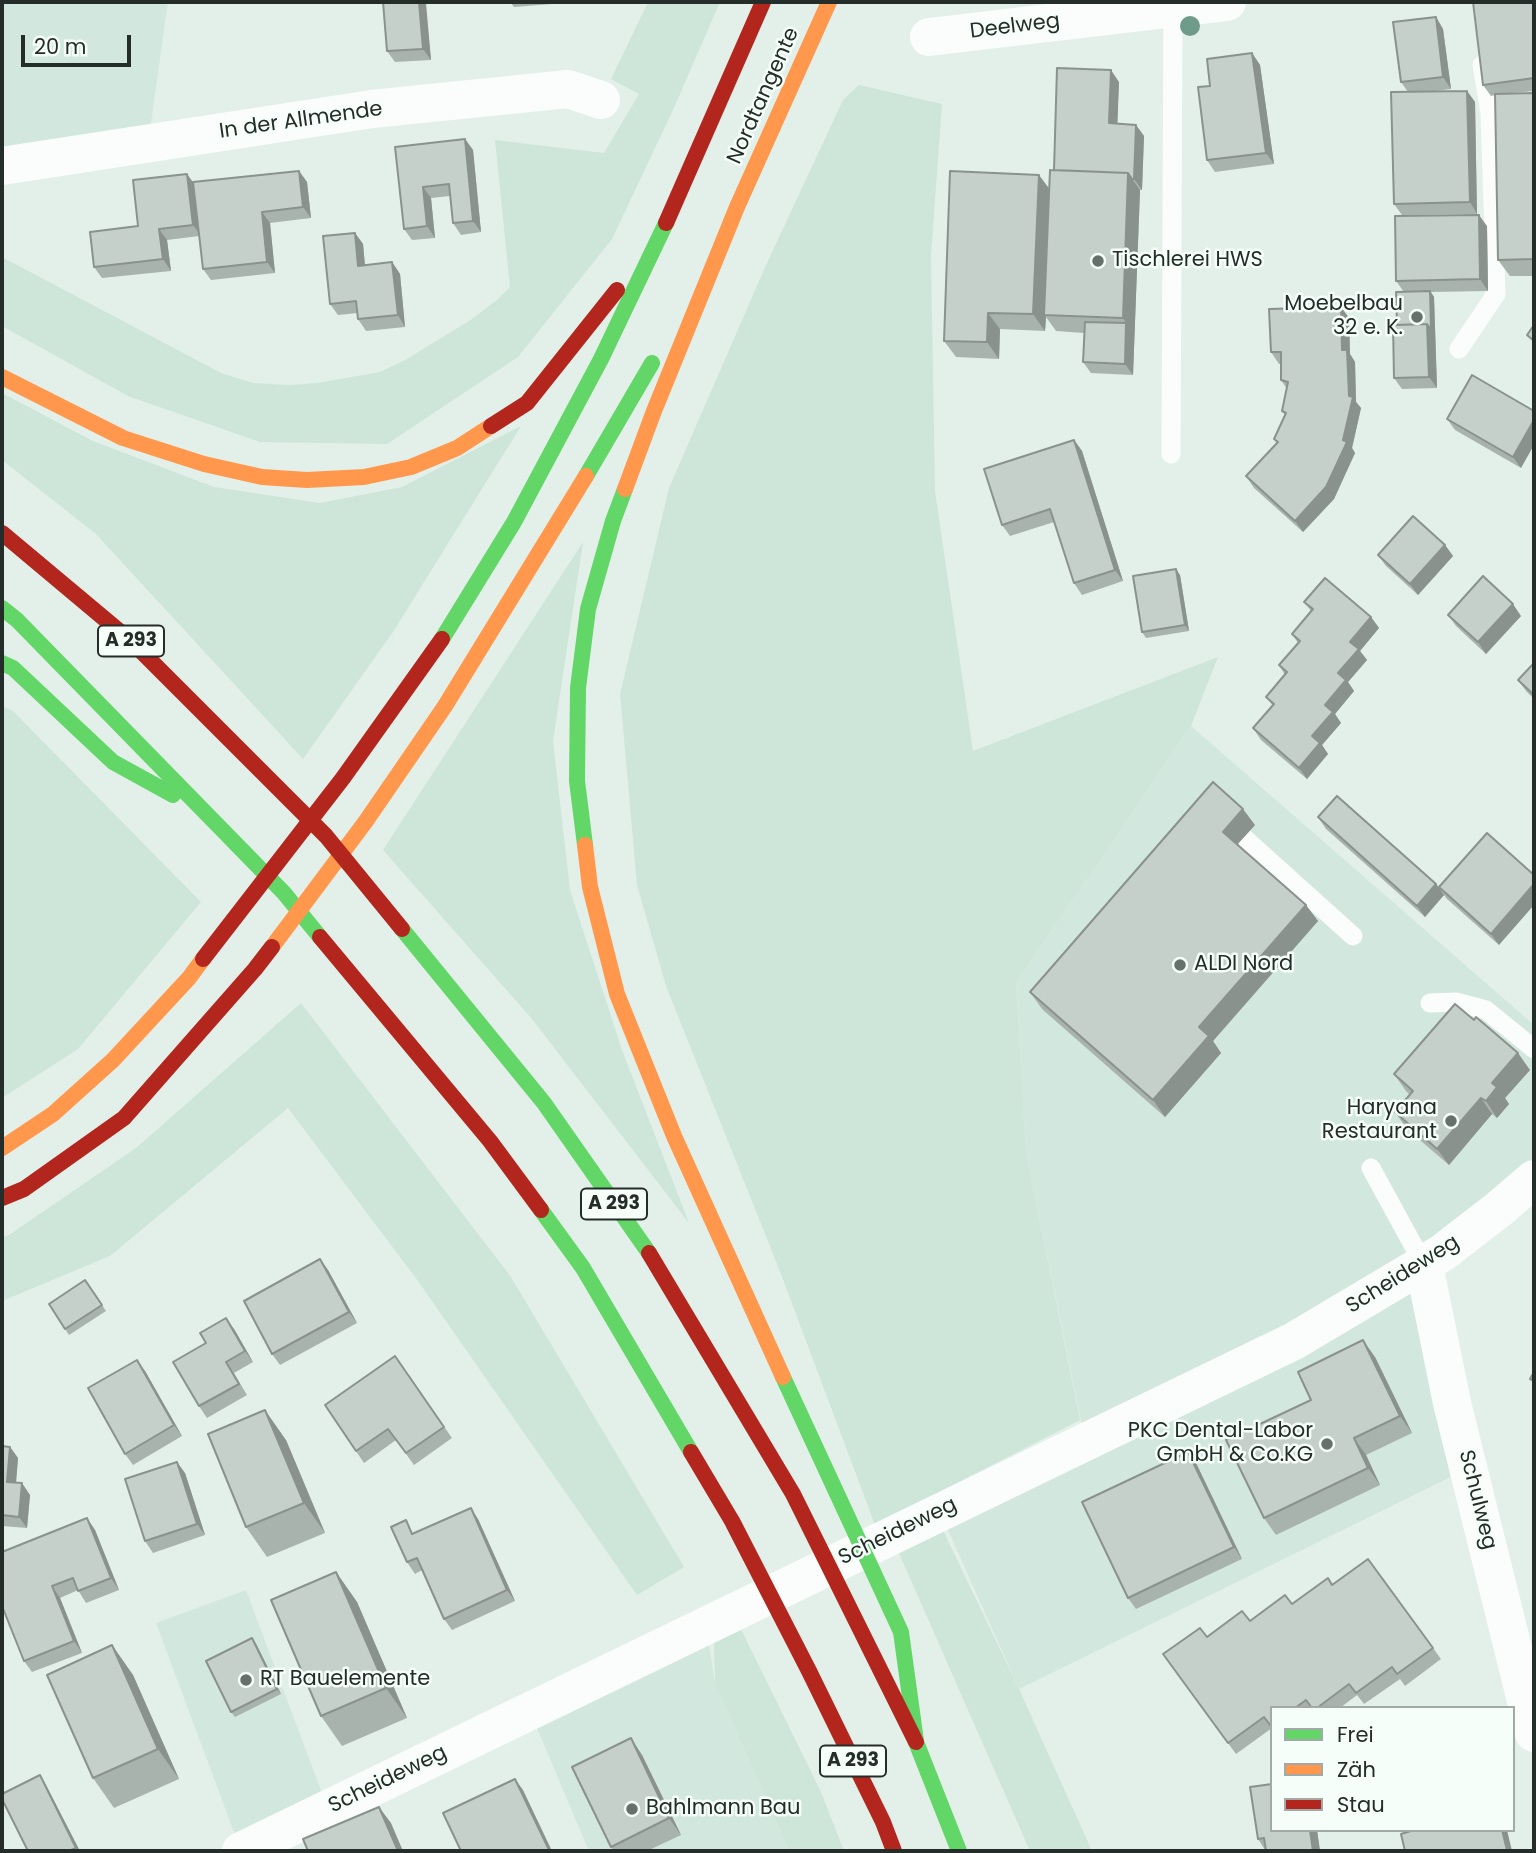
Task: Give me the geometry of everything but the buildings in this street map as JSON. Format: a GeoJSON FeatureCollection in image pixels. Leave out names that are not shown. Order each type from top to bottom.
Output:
{"type":"FeatureCollection","features":[{"type":"Feature","properties":{"kind":"highway","name":"Nordtangente"},"geometry":{"type":"LineString","coordinates":[[684,185],[764,2]]}},
{"type":"Feature","properties":{"kind":"highway","name":"Nordtangente"},"geometry":{"type":"LineString","coordinates":[[737,207],[829,2]]}},
{"type":"Feature","properties":{"kind":"highway"},"geometry":{"type":"LineString","coordinates":[[2,377],[123,438],[204,464],[262,478],[307,480],[364,477],[411,467],[457,448],[527,402],[615,293],[684,185]]}},
{"type":"Feature","properties":{"kind":"highway"},"geometry":{"type":"LineString","coordinates":[[2,1148],[52,1114],[113,1060],[189,978],[343,778],[449,629],[514,522],[601,359],[684,185]]}},
{"type":"Feature","properties":{"kind":"highway"},"geometry":{"type":"LineString","coordinates":[[2,1198],[24,1189],[124,1118],[255,969],[366,821],[445,706],[546,544],[662,344],[737,207]]}},
{"type":"Feature","properties":{"kind":"highway"},"geometry":{"type":"LineString","coordinates":[[737,207],[649,423],[613,521],[592,597],[578,688],[577,781],[590,887],[617,994],[680,1148],[901,1632],[916,1741]]}},
{"type":"Feature","properties":{"kind":"highway","name":"A 293"},"geometry":{"type":"LineString","coordinates":[[2,533],[131,640],[326,836],[544,1103],[649,1253],[793,1494],[916,1741],[959,1851]]}},
{"type":"Feature","properties":{"kind":"highway","name":"A 293"},"geometry":{"type":"LineString","coordinates":[[2,607],[284,893],[490,1141],[583,1268],[732,1521],[809,1671],[883,1822],[894,1851]]}},
{"type":"Feature","properties":{"kind":"highway"},"geometry":{"type":"LineString","coordinates":[[2,663],[13,668],[113,762],[207,813]]}},
{"type":"Feature","properties":{"kind":"street","name":"Deelweg"},"geometry":{"type":"LineString","coordinates":[[929,37],[1227,2]]}},
{"type":"Feature","properties":{"kind":"street","name":"In der Allmende"},"geometry":{"type":"LineString","coordinates":[[2,166],[372,109],[568,89],[601,100]]}},
{"type":"Feature","properties":{"kind":"street","name":"Scheideweg"},"geometry":{"type":"LineString","coordinates":[[242,1851],[1294,1341],[1424,1265],[1499,1209],[1534,1178]]}},
{"type":"Feature","properties":{"kind":"street","name":"Schulweg"},"geometry":{"type":"LineString","coordinates":[[1424,1265],[1452,1403],[1534,1733]]}},
{"type":"Feature","properties":{"kind":"lane"},"geometry":{"type":"LineString","coordinates":[[1171,454],[1174,9]]}},
{"type":"Feature","properties":{"kind":"lane"},"geometry":{"type":"LineString","coordinates":[[1459,349],[1496,294],[1490,113],[1480,51]]}},
{"type":"Feature","properties":{"kind":"lane"},"geometry":{"type":"LineString","coordinates":[[1243,837],[1353,936]]}},
{"type":"Feature","properties":{"kind":"lane"},"geometry":{"type":"LineString","coordinates":[[1430,1003],[1457,1002],[1486,1010],[1534,1049]]}},
{"type":"Feature","properties":{"kind":"lane"},"geometry":{"type":"LineString","coordinates":[[1371,1168],[1424,1265]]}},
{"type":"Feature","properties":{"kind":"shaded area"},"geometry":{"type":"Polygon","coordinates":[[[2,2],[168,2],[148,144],[2,166],[2,2]]]}},
{"type":"Feature","properties":{"kind":"shaded area"},"geometry":{"type":"Polygon","coordinates":[[[648,2],[720,2],[612,239],[518,357],[387,444],[260,442],[128,396],[2,326],[2,257],[221,373],[253,383],[318,383],[380,372],[405,360],[469,321],[510,287],[495,140],[604,153],[639,94],[611,79],[648,2]]]}},
{"type":"Feature","properties":{"kind":"shaded area"},"geometry":{"type":"Polygon","coordinates":[[[859,85],[942,104],[931,255],[935,491],[973,751],[1218,657],[1191,726],[1016,983],[1026,1153],[1080,1420],[875,1525],[779,1269],[666,986],[637,885],[620,694],[669,488],[766,265],[843,100],[859,85]]]}},
{"type":"Feature","properties":{"kind":"shaded area"},"geometry":{"type":"Polygon","coordinates":[[[2,393],[93,441],[214,487],[320,503],[402,487],[521,426],[393,632],[303,759],[96,534],[2,460],[2,393]]]}},
{"type":"Feature","properties":{"kind":"shaded area"},"geometry":{"type":"Polygon","coordinates":[[[583,542],[553,741],[570,890],[622,1050],[689,1223],[532,1019],[383,850],[583,542]]]}},
{"type":"Feature","properties":{"kind":"shaded area"},"geometry":{"type":"Polygon","coordinates":[[[2,706],[13,711],[201,902],[78,1049],[2,1098],[2,706]]]}},
{"type":"Feature","properties":{"kind":"shaded area"},"geometry":{"type":"Polygon","coordinates":[[[1191,726],[1534,1025],[1534,1177],[1424,1265],[1469,1468],[1019,1689],[940,1512],[1085,1441],[1026,1153],[1016,983],[1191,726]]]}},
{"type":"Feature","properties":{"kind":"shaded area"},"geometry":{"type":"Polygon","coordinates":[[[301,1003],[511,1277],[684,1567],[637,1595],[418,1281],[288,1108],[110,1256],[2,1301],[2,1237],[9,1235],[136,1148],[301,1003]]]}},
{"type":"Feature","properties":{"kind":"shaded area"},"geometry":{"type":"Polygon","coordinates":[[[942,1528],[1092,1851],[1030,1851],[895,1544],[942,1528]]]}},
{"type":"Feature","properties":{"kind":"shaded area"},"geometry":{"type":"Polygon","coordinates":[[[246,1590],[328,1809],[278,1834],[285,1851],[241,1851],[156,1623],[246,1590]]]}},
{"type":"Feature","properties":{"kind":"shaded area"},"geometry":{"type":"Polygon","coordinates":[[[736,1619],[821,1792],[844,1851],[789,1851],[715,1683],[714,1640],[736,1619]]]}},
{"type":"Feature","properties":{"kind":"shaded area"},"geometry":{"type":"Polygon","coordinates":[[[706,1627],[715,1683],[789,1851],[589,1851],[530,1712],[706,1627]]]}},
{"type":"Feature","properties":{"kind":"traffic: fast"},"geometry":{"type":"LineString","coordinates":[[442,639],[514,522],[601,359],[666,223]]}},
{"type":"Feature","properties":{"kind":"traffic: fast"},"geometry":{"type":"LineString","coordinates":[[586,476],[652,363]]}},
{"type":"Feature","properties":{"kind":"traffic: fast"},"geometry":{"type":"LineString","coordinates":[[585,845],[577,781],[578,688],[588,609],[625,489]]}},
{"type":"Feature","properties":{"kind":"traffic: fast"},"geometry":{"type":"LineString","coordinates":[[2,608],[17,620],[284,893],[320,937]]}},
{"type":"Feature","properties":{"kind":"traffic: fast"},"geometry":{"type":"LineString","coordinates":[[2,663],[13,668],[113,762],[173,795]]}},
{"type":"Feature","properties":{"kind":"traffic: fast"},"geometry":{"type":"LineString","coordinates":[[402,929],[544,1103],[649,1253]]}},
{"type":"Feature","properties":{"kind":"traffic: fast"},"geometry":{"type":"LineString","coordinates":[[541,1210],[583,1268],[691,1452]]}},
{"type":"Feature","properties":{"kind":"traffic: fast"},"geometry":{"type":"LineString","coordinates":[[783,1377],[901,1632],[916,1741]]}},
{"type":"Feature","properties":{"kind":"traffic: fast"},"geometry":{"type":"LineString","coordinates":[[916,1742],[959,1851]]}},
{"type":"Feature","properties":{"kind":"traffic: slow"},"geometry":{"type":"LineString","coordinates":[[625,489],[737,207],[829,2]]}},
{"type":"Feature","properties":{"kind":"traffic: slow"},"geometry":{"type":"LineString","coordinates":[[2,377],[123,438],[204,464],[262,477],[307,480],[364,477],[411,467],[457,448],[491,426]]}},
{"type":"Feature","properties":{"kind":"traffic: slow"},"geometry":{"type":"LineString","coordinates":[[272,947],[366,821],[445,706],[586,476]]}},
{"type":"Feature","properties":{"kind":"traffic: slow"},"geometry":{"type":"LineString","coordinates":[[585,845],[590,887],[617,994],[674,1136],[783,1377]]}},
{"type":"Feature","properties":{"kind":"traffic: slow"},"geometry":{"type":"LineString","coordinates":[[2,1148],[53,1114],[113,1060],[189,978],[203,959]]}},
{"type":"Feature","properties":{"kind":"traffic: jam"},"geometry":{"type":"LineString","coordinates":[[666,223],[763,2]]}},
{"type":"Feature","properties":{"kind":"traffic: jam"},"geometry":{"type":"LineString","coordinates":[[491,426],[527,403],[617,290]]}},
{"type":"Feature","properties":{"kind":"traffic: jam"},"geometry":{"type":"LineString","coordinates":[[2,533],[131,641],[326,836],[402,929]]}},
{"type":"Feature","properties":{"kind":"traffic: jam"},"geometry":{"type":"LineString","coordinates":[[203,959],[343,778],[442,639]]}},
{"type":"Feature","properties":{"kind":"traffic: jam"},"geometry":{"type":"LineString","coordinates":[[320,937],[490,1141],[541,1210]]}},
{"type":"Feature","properties":{"kind":"traffic: jam"},"geometry":{"type":"LineString","coordinates":[[2,1198],[24,1189],[124,1118],[272,947]]}},
{"type":"Feature","properties":{"kind":"traffic: jam"},"geometry":{"type":"LineString","coordinates":[[649,1253],[793,1494],[916,1742]]}},
{"type":"Feature","properties":{"kind":"traffic: jam"},"geometry":{"type":"LineString","coordinates":[[691,1452],[732,1521],[809,1671],[883,1822],[894,1851]]}},
{"type":"Feature","properties":{"kind":"place","name":"Tischlerei HWS"},"geometry":{"type":"Point","coordinates":[1098,261]}},
{"type":"Feature","properties":{"kind":"place","name":"Moebelbau 32 e. K."},"geometry":{"type":"Point","coordinates":[1417,317]}},
{"type":"Feature","properties":{"kind":"place","name":"ALDI Nord"},"geometry":{"type":"Point","coordinates":[1180,965]}},
{"type":"Feature","properties":{"kind":"place","name":"Haryana Restaurant"},"geometry":{"type":"Point","coordinates":[1451,1121]}},
{"type":"Feature","properties":{"kind":"place","name":"PKC Dental-Labor GmbH & Co.KG"},"geometry":{"type":"Point","coordinates":[1327,1444]}},
{"type":"Feature","properties":{"kind":"place","name":"RT Bauelemente"},"geometry":{"type":"Point","coordinates":[246,1680]}},
{"type":"Feature","properties":{"kind":"place","name":"Bahlmann Bau"},"geometry":{"type":"Point","coordinates":[632,1809]}}]}
